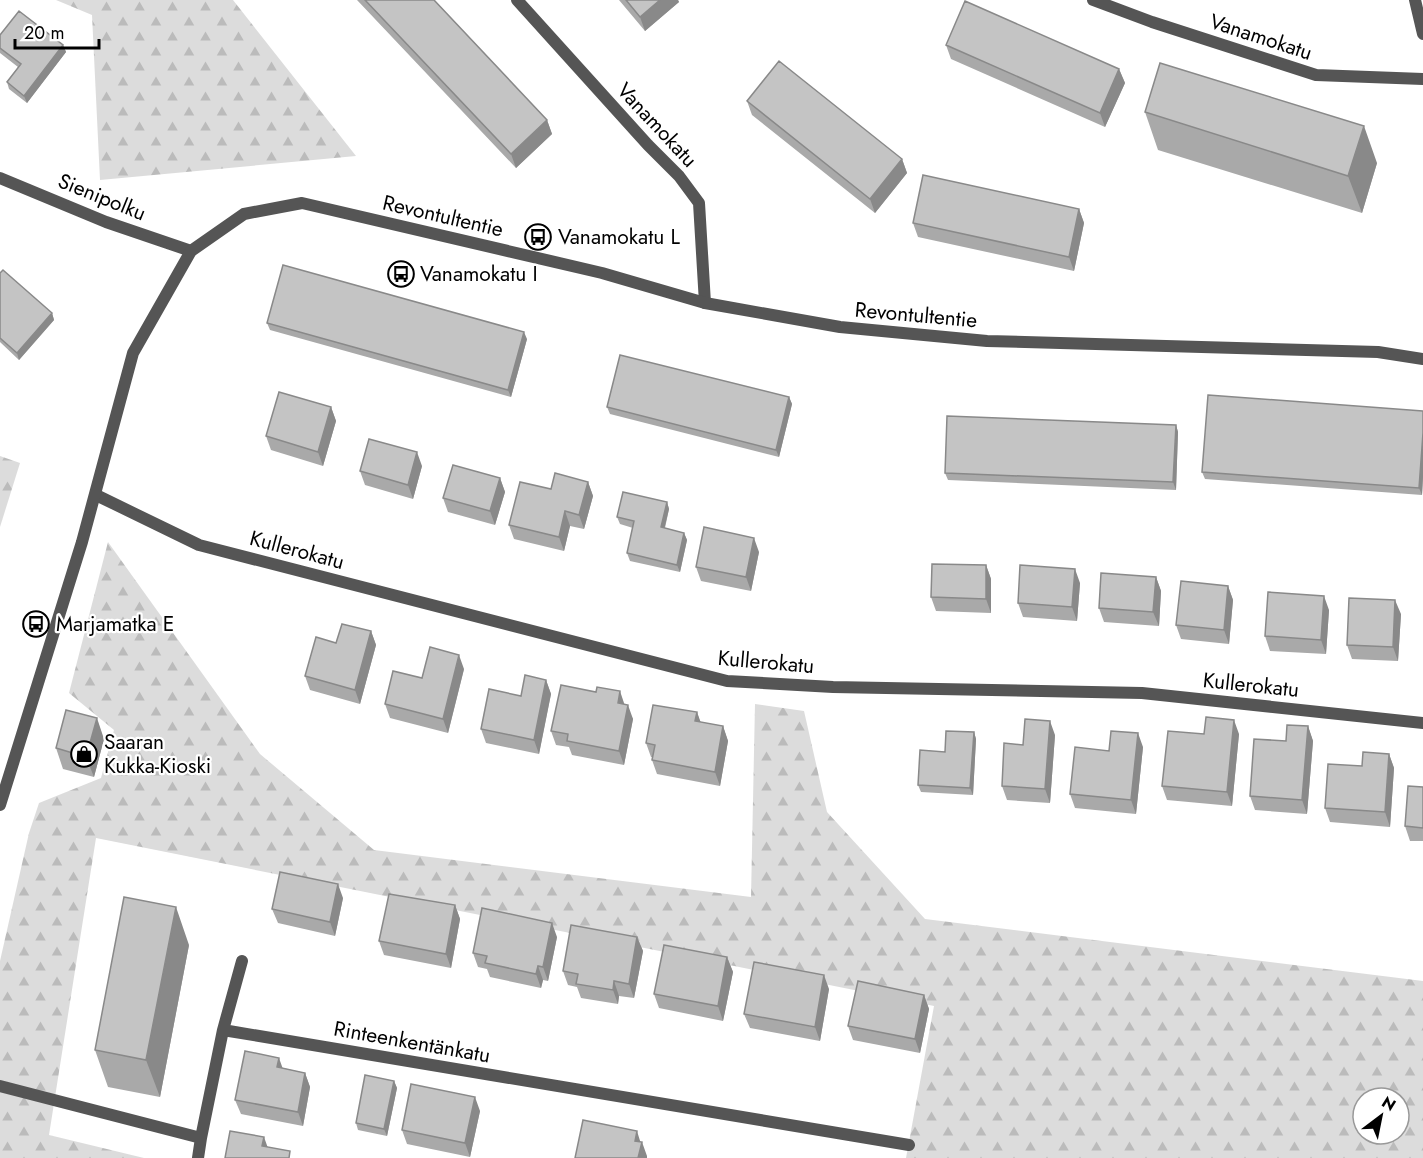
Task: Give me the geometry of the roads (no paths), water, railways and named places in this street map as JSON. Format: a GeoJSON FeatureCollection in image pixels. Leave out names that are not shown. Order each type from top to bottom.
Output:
{"type":"FeatureCollection","features":[{"type":"Feature","properties":{"kind":"street","name":"Vanamokatu"},"geometry":{"type":"LineString","coordinates":[[517,0],[648,145],[680,176],[699,202],[705,303]]}},
{"type":"Feature","properties":{"kind":"street","name":"Vanamokatu"},"geometry":{"type":"LineString","coordinates":[[1093,0],[1152,22],[1316,75],[1423,79]]}},
{"type":"Feature","properties":{"kind":"street"},"geometry":{"type":"LineString","coordinates":[[1415,0],[1423,34]]}},
{"type":"Feature","properties":{"kind":"street","name":"Sienipolku"},"geometry":{"type":"LineString","coordinates":[[0,178],[106,222],[191,251]]}},
{"type":"Feature","properties":{"kind":"street","name":"Revontultentie"},"geometry":{"type":"LineString","coordinates":[[0,805],[96,495],[133,353],[191,251],[244,214],[302,203],[602,273],[705,303],[840,327],[987,341],[1378,352],[1423,359]]}},
{"type":"Feature","properties":{"kind":"street","name":"Kullerokatu"},"geometry":{"type":"LineString","coordinates":[[96,495],[199,545],[727,681],[833,687],[1142,693],[1423,723]]}},
{"type":"Feature","properties":{"kind":"street"},"geometry":{"type":"LineString","coordinates":[[198,1158],[223,1030],[242,961]]}},
{"type":"Feature","properties":{"kind":"street","name":"Rinteenkentänkatu"},"geometry":{"type":"LineString","coordinates":[[223,1030],[909,1145]]}},
{"type":"Feature","properties":{"kind":"street"},"geometry":{"type":"LineString","coordinates":[[0,1086],[201,1138]]}},
{"type":"Feature","properties":{"kind":"place","name":"Vanamokatu L"},"geometry":{"type":"Point","coordinates":[538,237]}},
{"type":"Feature","properties":{"kind":"place","name":"Vanamokatu I"},"geometry":{"type":"Point","coordinates":[401,274]}},
{"type":"Feature","properties":{"kind":"place","name":"Marjamatka E"},"geometry":{"type":"Point","coordinates":[36,624]}},
{"type":"Feature","properties":{"kind":"place","name":"Saaran Kukka-Kioski"},"geometry":{"type":"Point","coordinates":[84,754]}}]}
